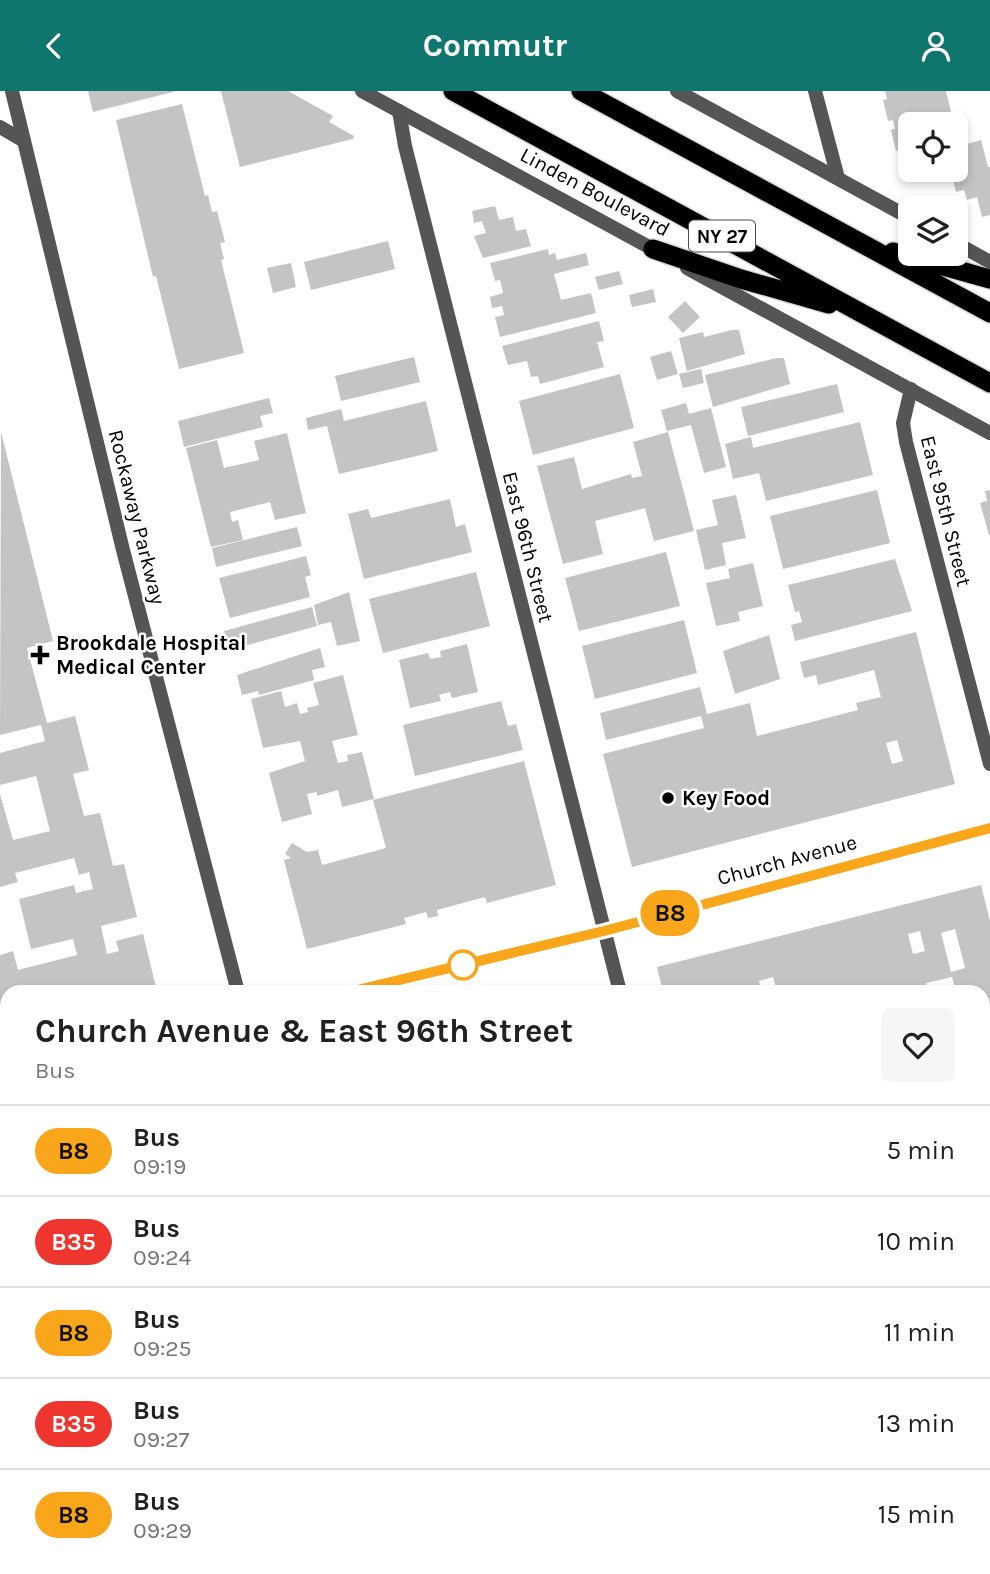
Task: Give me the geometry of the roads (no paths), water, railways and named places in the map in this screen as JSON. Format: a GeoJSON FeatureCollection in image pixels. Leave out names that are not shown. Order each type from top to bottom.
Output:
{"type":"FeatureCollection","features":[{"type":"Feature","properties":{"kind":"highway","name":"Linden Boulevard"},"geometry":{"type":"LineString","coordinates":[[453,91],[990,383]]}},
{"type":"Feature","properties":{"kind":"highway","name":"NY 27"},"geometry":{"type":"LineString","coordinates":[[581,91],[990,313]]}},
{"type":"Feature","properties":{"kind":"highway"},"geometry":{"type":"LineString","coordinates":[[862,244],[990,279]]}},
{"type":"Feature","properties":{"kind":"highway"},"geometry":{"type":"LineString","coordinates":[[653,249],[741,279],[864,313]]}},
{"type":"Feature","properties":{"kind":"street","name":"Rockaway Parkway"},"geometry":{"type":"LineString","coordinates":[[12,91],[123,550],[236,985]]}},
{"type":"Feature","properties":{"kind":"street","name":"Linden Boulevard"},"geometry":{"type":"LineString","coordinates":[[362,91],[990,433]]}},
{"type":"Feature","properties":{"kind":"street"},"geometry":{"type":"LineString","coordinates":[[677,91],[898,211]]}},
{"type":"Feature","properties":{"kind":"street"},"geometry":{"type":"LineString","coordinates":[[815,91],[838,177]]}},
{"type":"Feature","properties":{"kind":"street","name":"East 96th Street"},"geometry":{"type":"LineString","coordinates":[[399,111],[405,146],[618,985]]}},
{"type":"Feature","properties":{"kind":"street"},"geometry":{"type":"LineString","coordinates":[[0,127],[24,141]]}},
{"type":"Feature","properties":{"kind":"street"},"geometry":{"type":"LineString","coordinates":[[968,250],[990,262]]}},
{"type":"Feature","properties":{"kind":"street","name":"East 95th Street"},"geometry":{"type":"LineString","coordinates":[[911,389],[903,423],[906,442],[990,764]]}},
{"type":"Feature","properties":{"kind":"street","name":"Church Avenue"},"geometry":{"type":"LineString","coordinates":[[378,985],[604,931],[990,828]]}},
{"type":"Feature","properties":{"kind":"place","name":"Brookdale Hospital Medical Center"},"geometry":{"type":"Point","coordinates":[40,655]}},
{"type":"Feature","properties":{"kind":"place","name":"Key Food"},"geometry":{"type":"Point","coordinates":[668,798]}}]}
